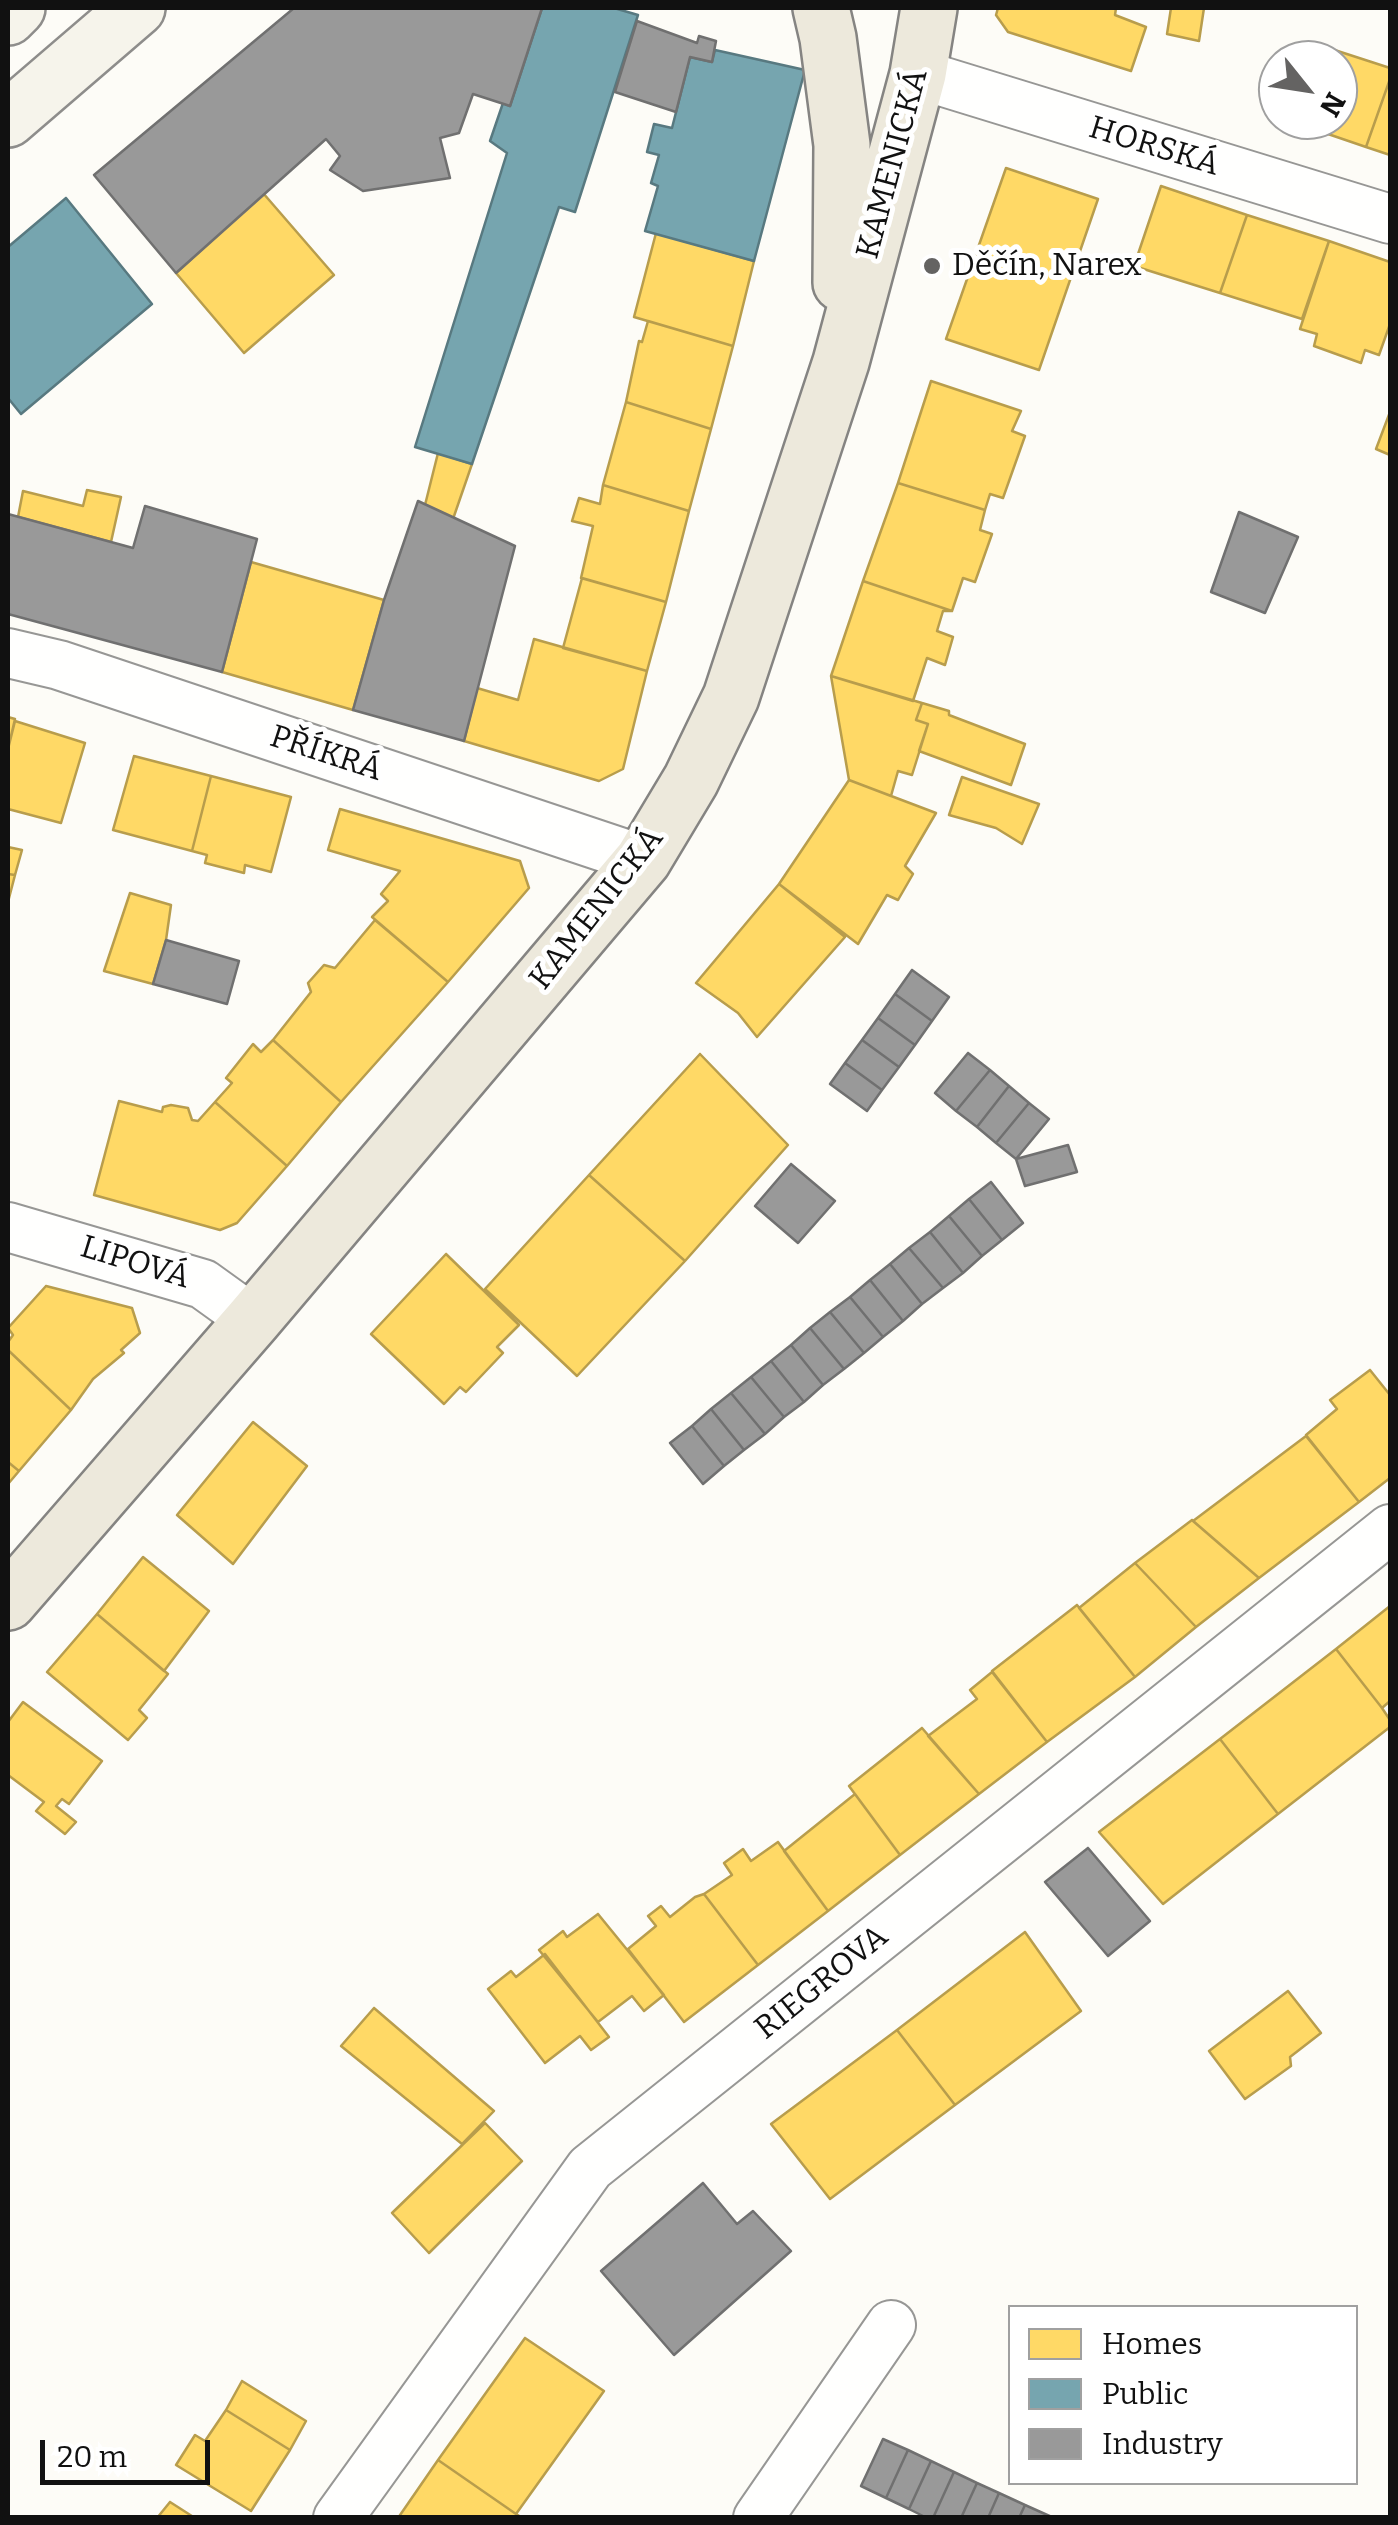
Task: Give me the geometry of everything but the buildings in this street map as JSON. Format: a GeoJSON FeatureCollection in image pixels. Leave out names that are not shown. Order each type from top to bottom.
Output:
{"type":"FeatureCollection","features":[{"type":"Feature","properties":{"kind":"main road"},"geometry":{"type":"LineString","coordinates":[[8,17],[17,8]]}},
{"type":"Feature","properties":{"kind":"main road"},"geometry":{"type":"LineString","coordinates":[[8,119],[137,8]]}},
{"type":"Feature","properties":{"kind":"main road"},"geometry":{"type":"LineString","coordinates":[[821,8],[842,145],[840,362]]}},
{"type":"Feature","properties":{"kind":"main road","name":"KAMENICKÁ"},"geometry":{"type":"LineString","coordinates":[[8,1602],[643,860],[692,780],[730,697],[840,362],[918,74],[929,8]]}},
{"type":"Feature","properties":{"kind":"street","name":"HORSKÁ"},"geometry":{"type":"LineString","coordinates":[[918,74],[1390,219]]}},
{"type":"Feature","properties":{"kind":"street","name":"PŘÍKRÁ"},"geometry":{"type":"LineString","coordinates":[[8,654],[60,666],[643,860]]}},
{"type":"Feature","properties":{"kind":"street","name":"LIPOVÁ"},"geometry":{"type":"LineString","coordinates":[[8,1227],[204,1284],[253,1320]]}},
{"type":"Feature","properties":{"kind":"street","name":"RIEGROVA"},"geometry":{"type":"LineString","coordinates":[[338,2518],[590,2168],[1390,1529]]}},
{"type":"Feature","properties":{"kind":"street"},"geometry":{"type":"LineString","coordinates":[[758,2518],[891,2326]]}},
{"type":"Feature","properties":{"kind":"place","name":"Děčín, Narex"},"geometry":{"type":"Point","coordinates":[932,266]}}]}
